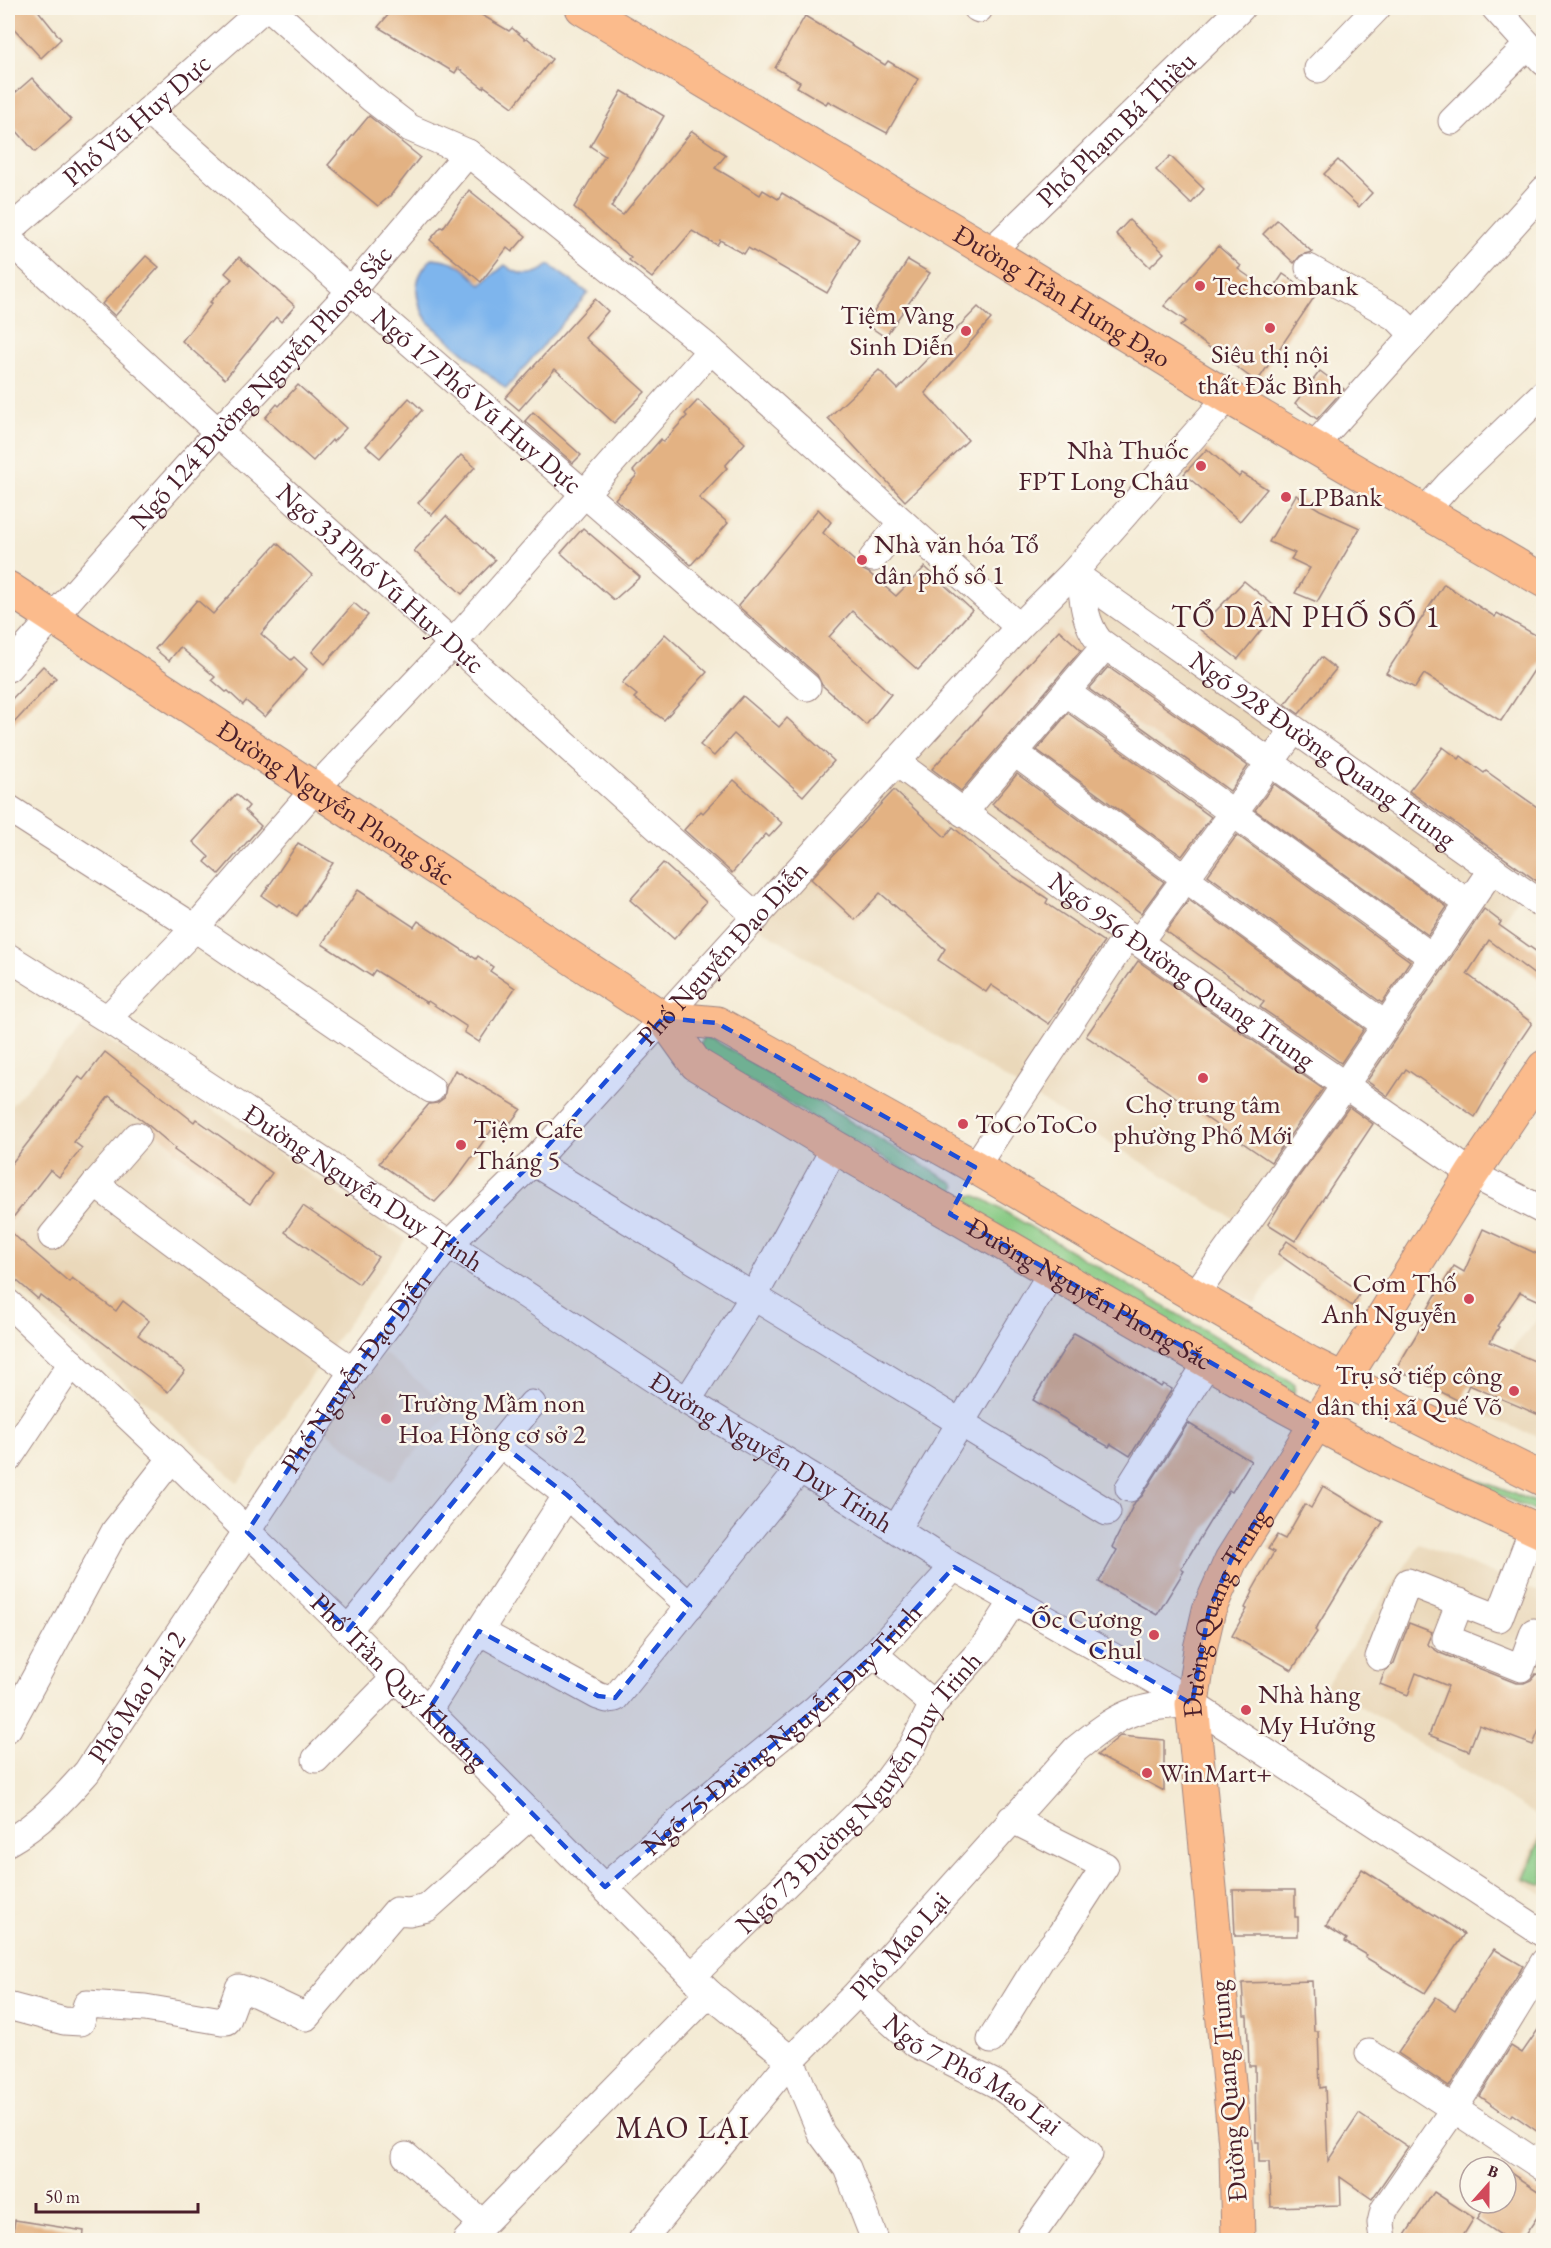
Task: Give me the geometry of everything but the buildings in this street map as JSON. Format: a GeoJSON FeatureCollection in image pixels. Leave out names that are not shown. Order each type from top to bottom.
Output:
{"type":"FeatureCollection","features":[{"type":"Feature","properties":{"kind":"main road","name":"Đường Trần Hưng Đạo"},"geometry":{"type":"LineString","coordinates":[[582,8],[1227,397],[1544,581]]}},
{"type":"Feature","properties":{"kind":"main road","name":"Đường Nguyễn Phong Sắc"},"geometry":{"type":"LineString","coordinates":[[8,588],[663,1018],[696,1064],[950,1214],[1317,1423],[1391,1463],[1538,1531]]}},
{"type":"Feature","properties":{"kind":"main road","name":"Đường Nguyễn Phong Sắc"},"geometry":{"type":"LineString","coordinates":[[663,1018],[717,1023],[975,1167],[1310,1363],[1544,1480]]}},
{"type":"Feature","properties":{"kind":"main road","name":"Đường Quang Trung"},"geometry":{"type":"LineString","coordinates":[[1238,2241],[1236,2154],[1192,1704],[1200,1648],[1209,1610],[1231,1560],[1472,1174],[1544,1067]]}},
{"type":"Feature","properties":{"kind":"main road"},"geometry":{"type":"LineString","coordinates":[[950,1214],[975,1167]]}},
{"type":"Feature","properties":{"kind":"street","name":"Phố Vũ Huy Dực"},"geometry":{"type":"LineString","coordinates":[[8,231],[264,8]]}},
{"type":"Feature","properties":{"kind":"street"},"geometry":{"type":"LineString","coordinates":[[270,8],[371,98],[410,128],[468,153],[711,350],[1019,627]]}},
{"type":"Feature","properties":{"kind":"street","name":"Phố Phạm Bá Thiều"},"geometry":{"type":"LineString","coordinates":[[990,252],[1241,8]]}},
{"type":"Feature","properties":{"kind":"street"},"geometry":{"type":"LineString","coordinates":[[1318,69],[1377,8]]}},
{"type":"Feature","properties":{"kind":"street"},"geometry":{"type":"LineString","coordinates":[[1452,121],[1536,54],[1495,8]]}},
{"type":"Feature","properties":{"kind":"street","name":"Ngõ 17 Phố Vũ Huy Dực"},"geometry":{"type":"LineString","coordinates":[[148,111],[351,291],[807,687]]}},
{"type":"Feature","properties":{"kind":"street","name":"Ngõ 124 Đường Nguyễn Phong Sắc"},"geometry":{"type":"LineString","coordinates":[[8,668],[218,432],[351,291],[468,153]]}},
{"type":"Feature","properties":{"kind":"street"},"geometry":{"type":"LineString","coordinates":[[1313,447],[1544,190]]}},
{"type":"Feature","properties":{"kind":"street","name":"Ngõ 33 Phố Vũ Huy Dực"},"geometry":{"type":"LineString","coordinates":[[8,238],[218,432],[757,917]]}},
{"type":"Feature","properties":{"kind":"street"},"geometry":{"type":"LineString","coordinates":[[1309,268],[1397,318],[1413,334]]}},
{"type":"Feature","properties":{"kind":"street"},"geometry":{"type":"LineString","coordinates":[[107,1019],[195,928],[315,789],[453,643],[711,350]]}},
{"type":"Feature","properties":{"kind":"street"},"geometry":{"type":"LineString","coordinates":[[1425,511],[1449,484],[1544,393]]}},
{"type":"Feature","properties":{"kind":"street","name":"Phố Nguyễn Đạo Diễn"},"geometry":{"type":"LineString","coordinates":[[247,1532],[353,1371],[449,1244],[533,1162],[1019,627],[1077,576],[1227,397]]}},
{"type":"Feature","properties":{"kind":"street"},"geometry":{"type":"LineString","coordinates":[[873,558],[902,522]]}},
{"type":"Feature","properties":{"kind":"street"},"geometry":{"type":"LineString","coordinates":[[1077,576],[1089,625],[1099,641],[1468,903]]}},
{"type":"Feature","properties":{"kind":"street","name":"Ngõ 928 Đường Quang Trung"},"geometry":{"type":"LineString","coordinates":[[1077,576],[1544,906]]}},
{"type":"Feature","properties":{"kind":"street"},"geometry":{"type":"LineString","coordinates":[[963,813],[1105,646]]}},
{"type":"Feature","properties":{"kind":"street"},"geometry":{"type":"LineString","coordinates":[[1066,692],[1432,957]]}},
{"type":"Feature","properties":{"kind":"street"},"geometry":{"type":"LineString","coordinates":[[975,1167],[1133,939],[1185,878],[1294,730]]}},
{"type":"Feature","properties":{"kind":"street"},"geometry":{"type":"LineString","coordinates":[[1015,753],[1385,1025]]}},
{"type":"Feature","properties":{"kind":"street","name":"Ngõ 956 Đường Quang Trung"},"geometry":{"type":"LineString","coordinates":[[896,762],[1133,939],[1472,1174],[1544,1211]]}},
{"type":"Feature","properties":{"kind":"street"},"geometry":{"type":"LineString","coordinates":[[8,808],[195,928],[430,1089]]}},
{"type":"Feature","properties":{"kind":"street"},"geometry":{"type":"LineString","coordinates":[[1195,1295],[1345,1085],[1492,869]]}},
{"type":"Feature","properties":{"kind":"street","name":"Đường Nguyễn Duy Trinh"},"geometry":{"type":"LineString","coordinates":[[8,957],[107,1019],[687,1401],[800,1469],[954,1567],[1184,1697],[1544,1934]]}},
{"type":"Feature","properties":{"kind":"street"},"geometry":{"type":"LineString","coordinates":[[52,1236],[137,1136]]}},
{"type":"Feature","properties":{"kind":"street"},"geometry":{"type":"LineString","coordinates":[[687,1401],[754,1296],[835,1147]]}},
{"type":"Feature","properties":{"kind":"street"},"geometry":{"type":"LineString","coordinates":[[533,1162],[1107,1512]]}},
{"type":"Feature","properties":{"kind":"street"},"geometry":{"type":"LineString","coordinates":[[95,1184],[225,1281],[353,1371]]}},
{"type":"Feature","properties":{"kind":"street"},"geometry":{"type":"LineString","coordinates":[[896,1529],[1052,1272]]}},
{"type":"Feature","properties":{"kind":"street","name":"Phố Trần Quý Khoáng"},"geometry":{"type":"LineString","coordinates":[[10,1313],[72,1363],[172,1458],[429,1709],[701,1984],[791,2060]]}},
{"type":"Feature","properties":{"kind":"street"},"geometry":{"type":"LineString","coordinates":[[1129,1488],[1208,1362]]}},
{"type":"Feature","properties":{"kind":"street"},"geometry":{"type":"LineString","coordinates":[[8,1459],[72,1363]]}},
{"type":"Feature","properties":{"kind":"street"},"geometry":{"type":"LineString","coordinates":[[348,1630],[532,1404]]}},
{"type":"Feature","properties":{"kind":"street"},"geometry":{"type":"LineString","coordinates":[[501,1444],[567,1495],[690,1606]]}},
{"type":"Feature","properties":{"kind":"street"},"geometry":{"type":"LineString","coordinates":[[8,1728],[115,1531],[172,1458]]}},
{"type":"Feature","properties":{"kind":"street"},"geometry":{"type":"LineString","coordinates":[[479,1631],[598,1696],[606,1699],[615,1698],[800,1469]]}},
{"type":"Feature","properties":{"kind":"street"},"geometry":{"type":"LineString","coordinates":[[429,1709],[567,1495]]}},
{"type":"Feature","properties":{"kind":"street"},"geometry":{"type":"LineString","coordinates":[[1485,1653],[1538,1531]]}},
{"type":"Feature","properties":{"kind":"street","name":"Phố Mao Lại 2"},"geometry":{"type":"LineString","coordinates":[[8,1842],[29,1830],[60,1803],[87,1772],[247,1532]]}},
{"type":"Feature","properties":{"kind":"street","name":"Ngõ 75 Đường Nguyễn Duy Trinh"},"geometry":{"type":"LineString","coordinates":[[605,1887],[687,1814],[814,1710],[874,1654],[954,1567]]}},
{"type":"Feature","properties":{"kind":"street"},"geometry":{"type":"LineString","coordinates":[[1379,1657],[1408,1582],[1460,1602],[1539,1634],[1521,1668],[1446,1638],[1460,1602]]}},
{"type":"Feature","properties":{"kind":"street","name":"Ngõ 73 Đường Nguyễn Duy Trinh"},"geometry":{"type":"LineString","coordinates":[[475,2232],[876,1796],[912,1747],[933,1704],[983,1648],[1014,1600]]}},
{"type":"Feature","properties":{"kind":"street"},"geometry":{"type":"LineString","coordinates":[[874,1654],[933,1704]]}},
{"type":"Feature","properties":{"kind":"street"},"geometry":{"type":"LineString","coordinates":[[316,1759],[396,1677]]}},
{"type":"Feature","properties":{"kind":"street","name":"Phố Mao Lại"},"geometry":{"type":"LineString","coordinates":[[642,2241],[791,2060],[858,1992],[1076,1749],[1106,1724],[1137,1709],[1192,1704]]}},
{"type":"Feature","properties":{"kind":"street"},"geometry":{"type":"LineString","coordinates":[[8,2006],[81,2022],[87,2004],[145,2008],[227,2021],[239,1988],[306,2017],[396,1911],[409,1912],[427,1908],[532,1814]]}},
{"type":"Feature","properties":{"kind":"street"},"geometry":{"type":"LineString","coordinates":[[991,2040],[1041,1959],[1106,1866],[1011,1819]]}},
{"type":"Feature","properties":{"kind":"street"},"geometry":{"type":"LineString","coordinates":[[1383,2241],[1381,2223],[1384,2210],[1455,2109],[1544,1962]]}},
{"type":"Feature","properties":{"kind":"street","name":"Ngõ 7 Phố Mao Lại"},"geometry":{"type":"LineString","coordinates":[[858,1992],[916,2044],[996,2084],[1035,2111],[1089,2154],[1028,2241]]}},
{"type":"Feature","properties":{"kind":"street"},"geometry":{"type":"LineString","coordinates":[[1368,2053],[1544,2168]]}},
{"type":"Feature","properties":{"kind":"street"},"geometry":{"type":"LineString","coordinates":[[791,2060],[820,2133],[847,2168],[875,2241]]}},
{"type":"Feature","properties":{"kind":"street"},"geometry":{"type":"LineString","coordinates":[[406,2156],[475,2232]]}},
{"type":"Feature","properties":{"kind":"highlighted area"},"geometry":{"type":"Polygon","coordinates":[[[663,1018],[717,1023],[975,1167],[950,1214],[1317,1423],[1231,1560],[1209,1610],[1192,1704],[954,1567],[874,1654],[814,1710],[605,1887],[429,1709],[479,1631],[598,1696],[615,1698],[690,1606],[567,1495],[501,1444],[348,1630],[247,1532],[353,1371],[449,1244],[533,1162],[663,1018]]]}},
{"type":"Feature","properties":{"kind":"shaded area","name":"Chợ trung tâm phường Phố Mới"},"geometry":{"type":"Polygon","coordinates":[[[1063,582],[1517,899],[1255,1304],[1219,1286],[1254,1231],[753,924],[1063,582]]]}},
{"type":"Feature","properties":{"kind":"shaded area"},"geometry":{"type":"Polygon","coordinates":[[[86,1023],[406,1239],[238,1483],[8,1280],[8,1109],[86,1023]]]}},
{"type":"Feature","properties":{"kind":"shaded area","name":"Trụ sở tiếp công dân thị xã Quế Võ"},"geometry":{"type":"Polygon","coordinates":[[[1543,1313],[1543,1439],[1483,1415],[1513,1348],[1543,1313]]]}},
{"type":"Feature","properties":{"kind":"shaded area","name":"Trường Mầm non Hoa Hồng cơ sở 2"},"geometry":{"type":"Polygon","coordinates":[[[384,1353],[453,1410],[390,1481],[320,1427],[384,1353]]]}},
{"type":"Feature","properties":{"kind":"shaded area"},"geometry":{"type":"Polygon","coordinates":[[[1420,1544],[1543,1594],[1543,1820],[1326,1685],[1420,1544]]]}},
{"type":"Feature","properties":{"kind":"shaded area"},"geometry":{"type":"Polygon","coordinates":[[[1543,1824],[1543,1895],[1518,1879],[1543,1824]]]}},
{"type":"Feature","properties":{"kind":"green space"},"geometry":{"type":"Polygon","coordinates":[[[703,1038],[713,1039],[953,1183],[956,1186],[954,1194],[950,1197],[701,1053],[700,1044],[703,1038]]]}},
{"type":"Feature","properties":{"kind":"green space"},"geometry":{"type":"Polygon","coordinates":[[[974,1195],[1290,1381],[1295,1385],[1294,1394],[965,1207],[970,1196],[974,1195]]]}},
{"type":"Feature","properties":{"kind":"green space"},"geometry":{"type":"Polygon","coordinates":[[[1455,1471],[1540,1504],[1543,1506],[1541,1514],[1451,1474],[1455,1471]]]}},
{"type":"Feature","properties":{"kind":"green space"},"geometry":{"type":"Polygon","coordinates":[[[1543,1832],[1543,1886],[1524,1879],[1543,1832]]]}},
{"type":"Feature","properties":{"kind":"water"},"geometry":{"type":"Polygon","coordinates":[[[433,258],[455,263],[481,285],[505,265],[522,274],[532,274],[549,265],[588,293],[506,389],[428,322],[423,314],[418,297],[418,281],[426,265],[433,258]]]}},
{"type":"Feature","properties":{"kind":"place","name":"Techcombank"},"geometry":{"type":"Point","coordinates":[1200,286]}},
{"type":"Feature","properties":{"kind":"place","name":"Siêu thị nội thất Đắc Bình"},"geometry":{"type":"Point","coordinates":[1270,328]}},
{"type":"Feature","properties":{"kind":"place","name":"Tiệm Vàng Sinh Diễn"},"geometry":{"type":"Point","coordinates":[966,331]}},
{"type":"Feature","properties":{"kind":"place","name":"Nhà Thuốc FPT Long Châu"},"geometry":{"type":"Point","coordinates":[1201,466]}},
{"type":"Feature","properties":{"kind":"place","name":"LPBank"},"geometry":{"type":"Point","coordinates":[1286,497]}},
{"type":"Feature","properties":{"kind":"place","name":"Nhà văn hóa Tổ dân phố số 1"},"geometry":{"type":"Point","coordinates":[862,560]}},
{"type":"Feature","properties":{"kind":"place","name":"Chợ trung tâm phường Phố Mới"},"geometry":{"type":"Point","coordinates":[1203,1078]}},
{"type":"Feature","properties":{"kind":"place","name":"ToCoToCo"},"geometry":{"type":"Point","coordinates":[963,1124]}},
{"type":"Feature","properties":{"kind":"place","name":"Tiệm Cafe Tháng 5"},"geometry":{"type":"Point","coordinates":[461,1145]}},
{"type":"Feature","properties":{"kind":"place","name":"Cơm Thố Anh Nguyễn"},"geometry":{"type":"Point","coordinates":[1469,1299]}},
{"type":"Feature","properties":{"kind":"place","name":"Trụ sở tiếp công dân thị xã Quế Võ"},"geometry":{"type":"Point","coordinates":[1514,1391]}},
{"type":"Feature","properties":{"kind":"place","name":"Trường Mầm non Hoa Hồng cơ sở 2"},"geometry":{"type":"Point","coordinates":[386,1419]}},
{"type":"Feature","properties":{"kind":"place","name":"Ốc Cương Chul"},"geometry":{"type":"Point","coordinates":[1154,1635]}},
{"type":"Feature","properties":{"kind":"place","name":"Nhà hàng My Hưởng"},"geometry":{"type":"Point","coordinates":[1246,1710]}},
{"type":"Feature","properties":{"kind":"place","name":"WinMart+"},"geometry":{"type":"Point","coordinates":[1147,1773]}},
{"type":"Feature","properties":{"kind":"district","name":"TỔ DÂN PHỐ SỐ 1"},"geometry":{"type":"Point","coordinates":[1306,617]}},
{"type":"Feature","properties":{"kind":"district","name":"MAO LẠI"},"geometry":{"type":"Point","coordinates":[683,2128]}}]}
